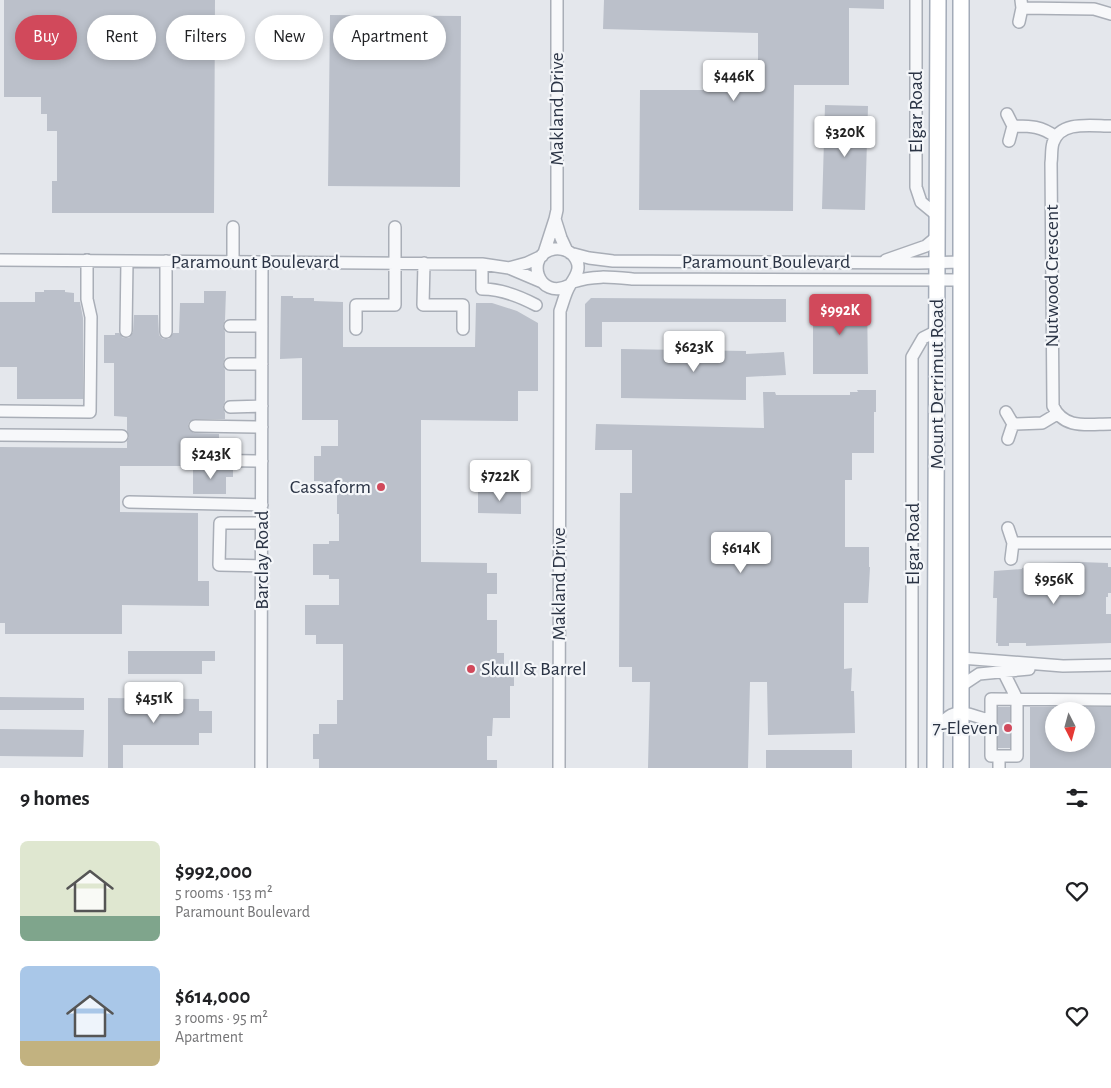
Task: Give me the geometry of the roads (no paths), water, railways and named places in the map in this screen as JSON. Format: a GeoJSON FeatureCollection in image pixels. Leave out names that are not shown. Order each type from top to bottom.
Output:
{"type":"FeatureCollection","features":[{"type":"Feature","properties":{"kind":"main road","name":"Mount Derrimut Road"},"geometry":{"type":"LineString","coordinates":[[936,768],[938,0]]}},
{"type":"Feature","properties":{"kind":"main road","name":"Mount Derrimut Road"},"geometry":{"type":"LineString","coordinates":[[961,0],[961,768]]}},
{"type":"Feature","properties":{"kind":"main road"},"geometry":{"type":"LineString","coordinates":[[935,679],[949,661],[961,658]]}},
{"type":"Feature","properties":{"kind":"street","name":"Makland Drive"},"geometry":{"type":"LineString","coordinates":[[543,255],[555,219],[557,0]]}},
{"type":"Feature","properties":{"kind":"street","name":"Elgar Road"},"geometry":{"type":"LineString","coordinates":[[916,0],[916,187],[921,202],[938,216]]}},
{"type":"Feature","properties":{"kind":"street"},"geometry":{"type":"LineString","coordinates":[[1019,22],[1022,4],[1094,10],[1111,14]]}},
{"type":"Feature","properties":{"kind":"street"},"geometry":{"type":"LineString","coordinates":[[1094,10],[1111,5]]}},
{"type":"Feature","properties":{"kind":"street"},"geometry":{"type":"LineString","coordinates":[[1007,114],[1013,126],[1009,141]]}},
{"type":"Feature","properties":{"kind":"street"},"geometry":{"type":"LineString","coordinates":[[1013,126],[1036,127],[1046,130],[1056,137],[1061,131],[1070,127],[1111,126]]}},
{"type":"Feature","properties":{"kind":"street","name":"Nutwood Crescent"},"geometry":{"type":"LineString","coordinates":[[1056,137],[1053,144],[1051,163],[1052,395],[1053,406],[1057,414]]}},
{"type":"Feature","properties":{"kind":"street","name":"Makland Drive"},"geometry":{"type":"LineString","coordinates":[[555,219],[561,238],[569,252]]}},
{"type":"Feature","properties":{"kind":"street"},"geometry":{"type":"LineString","coordinates":[[233,227],[233,262]]}},
{"type":"Feature","properties":{"kind":"street"},"geometry":{"type":"LineString","coordinates":[[356,329],[356,305],[395,305],[396,227]]}},
{"type":"Feature","properties":{"kind":"street"},"geometry":{"type":"LineString","coordinates":[[877,263],[926,246],[938,236]]}},
{"type":"Feature","properties":{"kind":"street"},"geometry":{"type":"LineString","coordinates":[[555,248],[569,252],[575,258],[578,270],[572,284],[558,289],[543,283],[537,269],[543,255],[555,248]]}},
{"type":"Feature","properties":{"kind":"street","name":"Paramount Boulevard"},"geometry":{"type":"LineString","coordinates":[[569,252],[589,258],[614,261],[962,262]]}},
{"type":"Feature","properties":{"kind":"street","name":"Paramount Boulevard"},"geometry":{"type":"LineString","coordinates":[[509,268],[527,263],[543,255]]}},
{"type":"Feature","properties":{"kind":"street","name":"Paramount Boulevard"},"geometry":{"type":"LineString","coordinates":[[0,260],[482,264],[509,268],[543,283]]}},
{"type":"Feature","properties":{"kind":"street"},"geometry":{"type":"LineString","coordinates":[[0,412],[90,412],[91,317],[87,299],[87,260]]}},
{"type":"Feature","properties":{"kind":"street"},"geometry":{"type":"LineString","coordinates":[[126,331],[127,261]]}},
{"type":"Feature","properties":{"kind":"street"},"geometry":{"type":"LineString","coordinates":[[166,261],[166,332]]}},
{"type":"Feature","properties":{"kind":"street","name":"Barclay Road"},"geometry":{"type":"LineString","coordinates":[[262,262],[262,768]]}},
{"type":"Feature","properties":{"kind":"street"},"geometry":{"type":"LineString","coordinates":[[424,263],[424,305],[463,305],[462,329]]}},
{"type":"Feature","properties":{"kind":"street"},"geometry":{"type":"LineString","coordinates":[[482,264],[482,289],[497,289],[523,298],[536,305]]}},
{"type":"Feature","properties":{"kind":"street","name":"Paramount Boulevard"},"geometry":{"type":"LineString","coordinates":[[572,284],[590,278],[610,276],[632,279],[962,280]]}},
{"type":"Feature","properties":{"kind":"street","name":"Makland Drive"},"geometry":{"type":"LineString","coordinates":[[543,283],[552,294],[560,311]]}},
{"type":"Feature","properties":{"kind":"street","name":"Makland Drive"},"geometry":{"type":"LineString","coordinates":[[559,768],[560,311],[572,284]]}},
{"type":"Feature","properties":{"kind":"street"},"geometry":{"type":"LineString","coordinates":[[230,326],[262,326]]}},
{"type":"Feature","properties":{"kind":"street","name":"Elgar Road"},"geometry":{"type":"LineString","coordinates":[[912,768],[912,357],[923,338],[937,332]]}},
{"type":"Feature","properties":{"kind":"street"},"geometry":{"type":"LineString","coordinates":[[230,364],[262,364]]}},
{"type":"Feature","properties":{"kind":"street"},"geometry":{"type":"LineString","coordinates":[[230,407],[262,406]]}},
{"type":"Feature","properties":{"kind":"street"},"geometry":{"type":"LineString","coordinates":[[1006,412],[1013,424],[1008,439]]}},
{"type":"Feature","properties":{"kind":"street"},"geometry":{"type":"LineString","coordinates":[[1013,424],[1042,423],[1057,414],[1065,422],[1076,424],[1111,424]]}},
{"type":"Feature","properties":{"kind":"street"},"geometry":{"type":"LineString","coordinates":[[195,426],[262,427]]}},
{"type":"Feature","properties":{"kind":"street"},"geometry":{"type":"LineString","coordinates":[[0,435],[122,436]]}},
{"type":"Feature","properties":{"kind":"street"},"geometry":{"type":"LineString","coordinates":[[194,460],[262,461]]}},
{"type":"Feature","properties":{"kind":"street"},"geometry":{"type":"LineString","coordinates":[[130,502],[262,505]]}},
{"type":"Feature","properties":{"kind":"street"},"geometry":{"type":"LineString","coordinates":[[262,523],[220,524],[219,565],[262,566]]}},
{"type":"Feature","properties":{"kind":"street"},"geometry":{"type":"LineString","coordinates":[[1008,528],[1013,543],[1011,558]]}},
{"type":"Feature","properties":{"kind":"street"},"geometry":{"type":"LineString","coordinates":[[1013,543],[1111,543]]}},
{"type":"Feature","properties":{"kind":"street"},"geometry":{"type":"LineString","coordinates":[[961,658],[1063,666],[1111,666]]}},
{"type":"Feature","properties":{"kind":"street"},"geometry":{"type":"LineString","coordinates":[[961,686],[978,674],[1063,666]]}},
{"type":"Feature","properties":{"kind":"street"},"geometry":{"type":"LineString","coordinates":[[1003,671],[1017,699],[1017,756],[991,756],[991,699],[1017,699],[1111,700]]}},
{"type":"Feature","properties":{"kind":"street"},"geometry":{"type":"LineString","coordinates":[[935,733],[943,720],[953,713],[961,712],[991,721]]}},
{"type":"Feature","properties":{"kind":"street"},"geometry":{"type":"LineString","coordinates":[[961,738],[968,768]]}},
{"type":"Feature","properties":{"kind":"street"},"geometry":{"type":"LineString","coordinates":[[999,756],[999,768]]}},
{"type":"Feature","properties":{"kind":"place","name":"Cassaform"},"geometry":{"type":"Point","coordinates":[381,487]}},
{"type":"Feature","properties":{"kind":"place","name":"Skull & Barrel"},"geometry":{"type":"Point","coordinates":[471,669]}},
{"type":"Feature","properties":{"kind":"place","name":"7-Eleven"},"geometry":{"type":"Point","coordinates":[1008,728]}}]}
